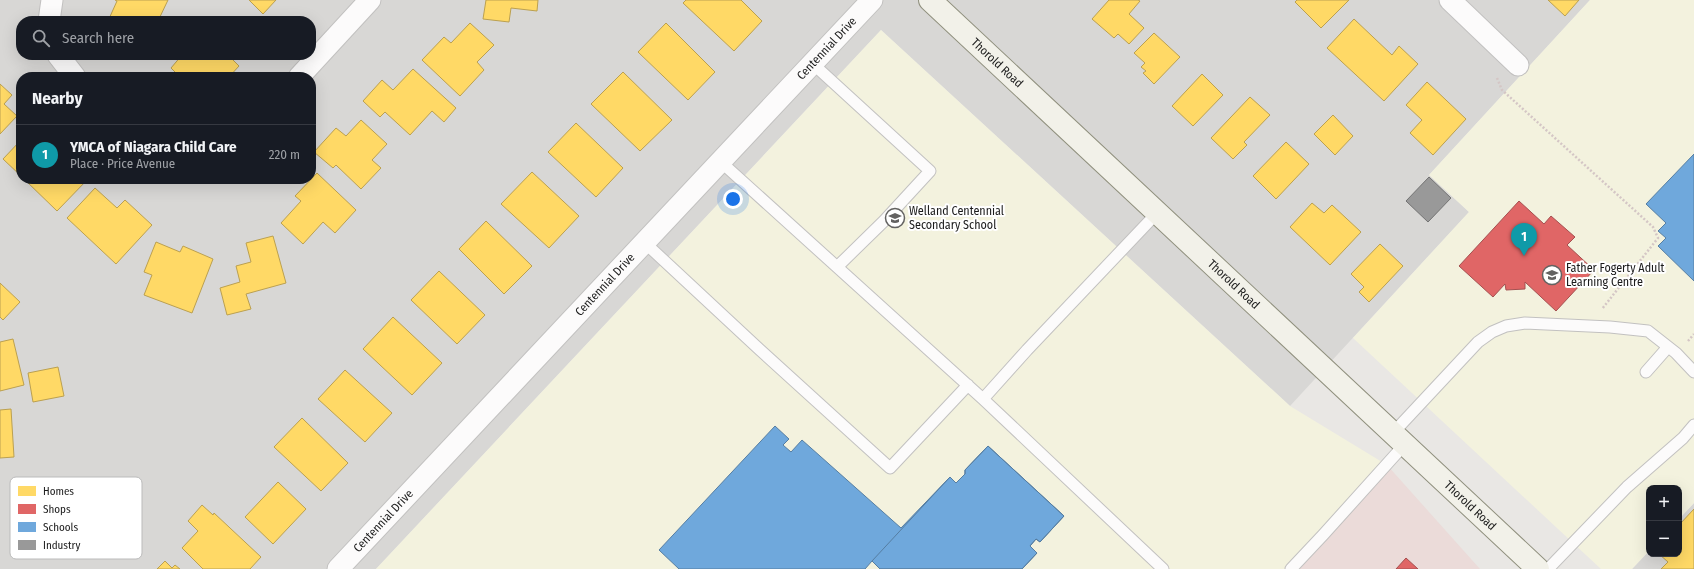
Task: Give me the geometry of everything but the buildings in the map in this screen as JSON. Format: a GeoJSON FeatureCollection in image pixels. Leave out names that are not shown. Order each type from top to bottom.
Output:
{"type":"FeatureCollection","features":[{"type":"Feature","properties":{"kind":"street"},"geometry":{"type":"LineString","coordinates":[[50,16],[52,0]]}},
{"type":"Feature","properties":{"kind":"street"},"geometry":{"type":"LineString","coordinates":[[316,59],[370,0]]}},
{"type":"Feature","properties":{"kind":"street","name":"Centennial Drive"},"geometry":{"type":"LineString","coordinates":[[338,569],[872,0]]}},
{"type":"Feature","properties":{"kind":"street","name":"Thorold Road"},"geometry":{"type":"LineString","coordinates":[[930,0],[1538,569]]}},
{"type":"Feature","properties":{"kind":"street"},"geometry":{"type":"LineString","coordinates":[[1450,0],[1518,64]]}},
{"type":"Feature","properties":{"kind":"street"},"geometry":{"type":"LineString","coordinates":[[62,60],[71,72]]}},
{"type":"Feature","properties":{"kind":"street"},"geometry":{"type":"LineString","coordinates":[[304,72],[315,60]]}},
{"type":"Feature","properties":{"kind":"lane"},"geometry":{"type":"LineString","coordinates":[[812,63],[930,172],[884,221],[838,266]]}},
{"type":"Feature","properties":{"kind":"lane"},"geometry":{"type":"LineString","coordinates":[[721,162],[838,266],[968,385],[1163,569]]}},
{"type":"Feature","properties":{"kind":"lane"},"geometry":{"type":"LineString","coordinates":[[983,399],[1027,350],[1157,213]]}},
{"type":"Feature","properties":{"kind":"lane"},"geometry":{"type":"LineString","coordinates":[[644,242],[890,468],[968,385]]}},
{"type":"Feature","properties":{"kind":"lane"},"geometry":{"type":"LineString","coordinates":[[1291,569],[1399,438],[1457,363],[1478,342],[1492,332],[1506,326],[1525,323],[1610,327],[1648,331],[1668,347],[1694,372]]}},
{"type":"Feature","properties":{"kind":"lane"},"geometry":{"type":"LineString","coordinates":[[1646,372],[1668,347]]}},
{"type":"Feature","properties":{"kind":"lane"},"geometry":{"type":"LineString","coordinates":[[1548,569],[1627,487],[1683,438],[1694,425]]}},
{"type":"Feature","properties":{"kind":"path"},"geometry":{"type":"LineString","coordinates":[[1494,73],[1502,90],[1654,227],[1658,238],[1588,327]]}},
{"type":"Feature","properties":{"kind":"shaded area"},"geometry":{"type":"Polygon","coordinates":[[[0,0],[1590,0],[1429,175],[1469,212],[1290,406],[881,30],[376,569],[0,569],[0,0]]]}},
{"type":"Feature","properties":{"kind":"shaded area","name":"Father Fogerty Adult Learning Centre"},"geometry":{"type":"Polygon","coordinates":[[[1590,0],[1694,0],[1694,503],[1682,516],[1682,485],[1646,485],[1646,554],[1632,569],[1601,569],[1353,338],[1469,212],[1429,175],[1590,0]]]}},
{"type":"Feature","properties":{"kind":"shaded area","name":"Welland Centennial Secondary School"},"geometry":{"type":"Polygon","coordinates":[[[881,30],[1290,406],[1387,465],[1295,569],[376,569],[881,30]]]}},
{"type":"Feature","properties":{"kind":"shaded area"},"geometry":{"type":"Polygon","coordinates":[[[1387,465],[1480,569],[1295,569],[1387,465]]]}},
{"type":"Feature","properties":{"kind":"shaded area"},"geometry":{"type":"Polygon","coordinates":[[[1694,503],[1694,569],[1632,569],[1646,554],[1646,557],[1682,557],[1682,516],[1694,503]]]}},
{"type":"Feature","properties":{"kind":"place","name":"Welland Centennial Secondary School"},"geometry":{"type":"Point","coordinates":[895,218]}},
{"type":"Feature","properties":{"kind":"place","name":"YMCA of Niagara Child Care"},"geometry":{"type":"Point","coordinates":[1524,256]}},
{"type":"Feature","properties":{"kind":"place","name":"Father Fogerty Adult Learning Centre"},"geometry":{"type":"Point","coordinates":[1552,275]}}]}
